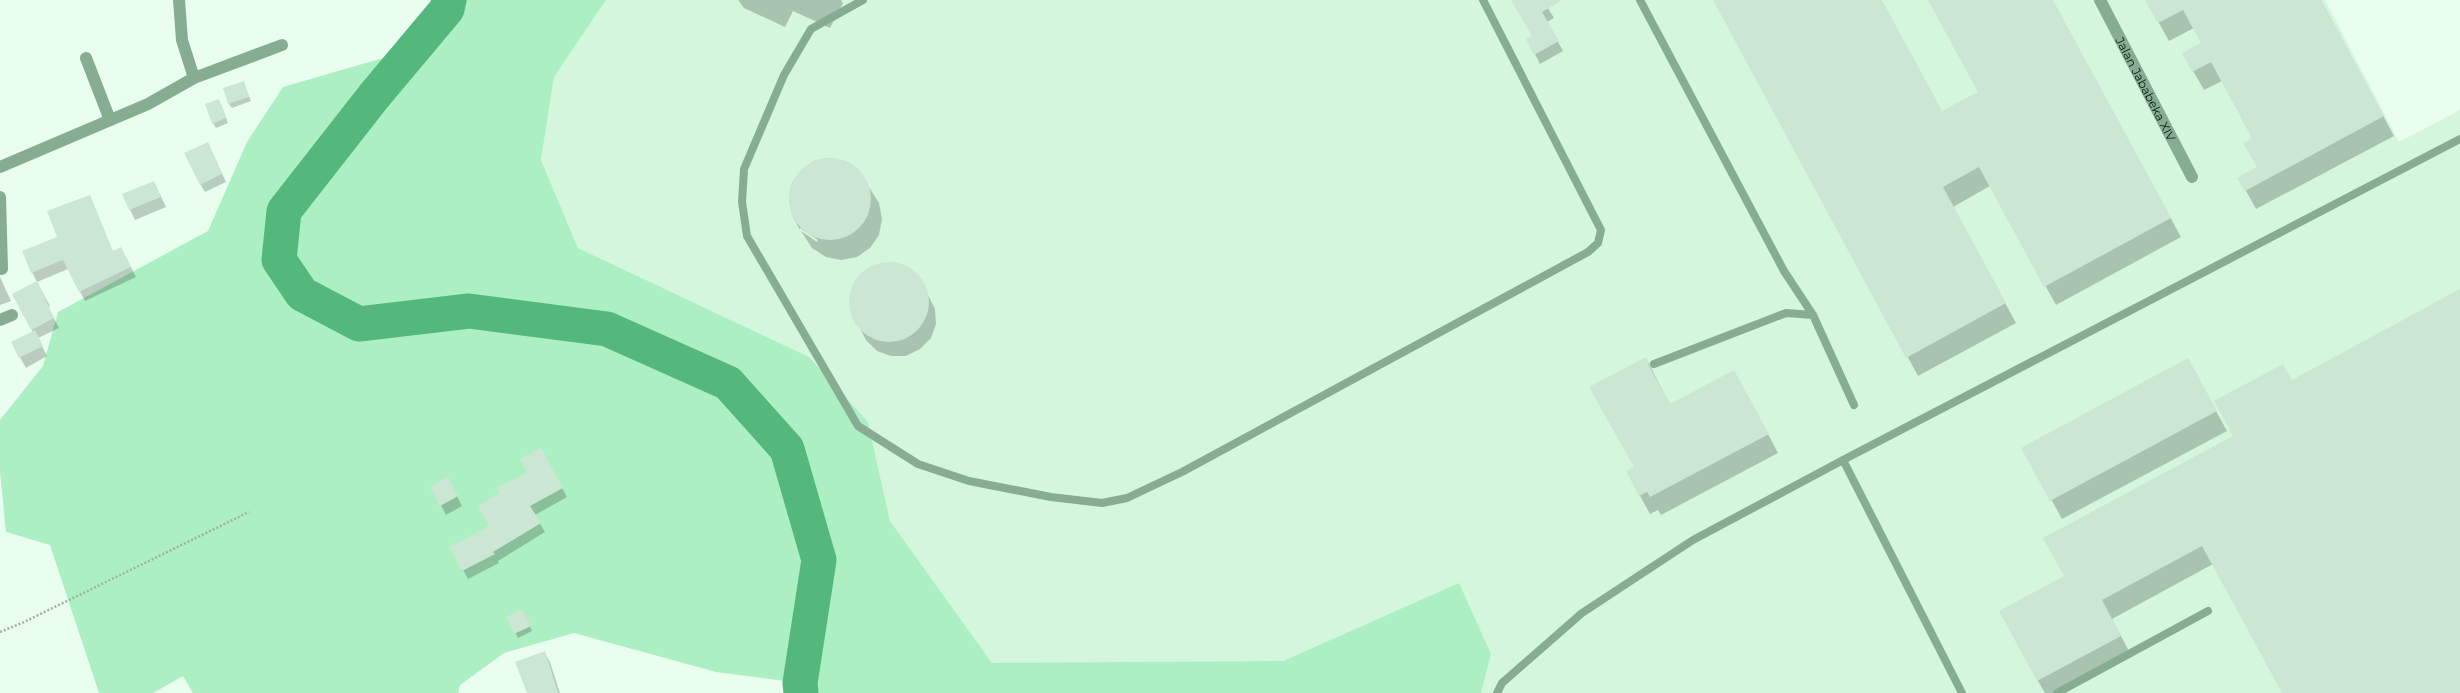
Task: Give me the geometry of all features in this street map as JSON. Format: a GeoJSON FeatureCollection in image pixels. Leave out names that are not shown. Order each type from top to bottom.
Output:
{"type":"FeatureCollection","features":[{"type":"Feature","properties":{"kind":"street"},"geometry":{"type":"LineString","coordinates":[[179,0],[182,40],[194,78]]}},
{"type":"Feature","properties":{"kind":"street","name":"Jalan Jababeka XIV"},"geometry":{"type":"LineString","coordinates":[[2100,0],[2192,177]]}},
{"type":"Feature","properties":{"kind":"street"},"geometry":{"type":"LineString","coordinates":[[0,167],[162,97],[194,78],[234,65],[250,56],[282,45]]}},
{"type":"Feature","properties":{"kind":"street"},"geometry":{"type":"LineString","coordinates":[[86,58],[110,120]]}},
{"type":"Feature","properties":{"kind":"street"},"geometry":{"type":"LineString","coordinates":[[0,197],[2,269]]}},
{"type":"Feature","properties":{"kind":"street"},"geometry":{"type":"LineString","coordinates":[[0,320],[12,315]]}},
{"type":"Feature","properties":{"kind":"lane"},"geometry":{"type":"LineString","coordinates":[[863,0],[811,29],[784,75],[744,169],[742,202],[747,236],[858,426],[918,464],[969,481],[1051,497],[1102,503],[1127,498],[1182,472],[1588,252],[1598,243],[1601,230],[1483,0]]}},
{"type":"Feature","properties":{"kind":"lane"},"geometry":{"type":"LineString","coordinates":[[1640,0],[1784,271],[1814,315],[1854,406]]}},
{"type":"Feature","properties":{"kind":"lane"},"geometry":{"type":"LineString","coordinates":[[1497,693],[1502,683],[1582,613],[1693,540],[1842,460],[2460,139]]}},
{"type":"Feature","properties":{"kind":"lane"},"geometry":{"type":"LineString","coordinates":[[1654,364],[1786,313],[1814,315]]}},
{"type":"Feature","properties":{"kind":"lane"},"geometry":{"type":"LineString","coordinates":[[1842,460],[1962,693]]}},
{"type":"Feature","properties":{"kind":"lane"},"geometry":{"type":"LineString","coordinates":[[2057,693],[2208,611]]}},
{"type":"Feature","properties":{"kind":"path"},"geometry":{"type":"LineString","coordinates":[[0,632],[22,624],[249,512]]}},
{"type":"Feature","properties":{"kind":"shaded area"},"geometry":{"type":"Polygon","coordinates":[[[606,0],[2325,0],[2399,142],[2460,110],[2460,693],[1481,693],[1491,654],[1459,584],[1283,661],[992,663],[890,521],[868,422],[809,357],[578,248],[541,160],[554,77],[606,0]]]}},
{"type":"Feature","properties":{"kind":"green space"},"geometry":{"type":"Polygon","coordinates":[[[435,0],[606,0],[554,77],[541,160],[578,248],[809,357],[868,422],[890,521],[992,663],[1283,661],[1459,583],[1491,654],[1481,693],[801,693],[800,683],[716,672],[574,633],[504,653],[460,685],[458,693],[193,693],[183,676],[153,693],[99,693],[50,545],[6,532],[0,472],[0,420],[43,366],[58,312],[208,231],[247,142],[283,87],[414,49],[447,9],[435,0]]]}},
{"type":"Feature","properties":{"kind":"building"},"geometry":{"type":"Polygon","coordinates":[[[1511,0],[1562,0],[1542,12],[1559,41],[1534,55],[1526,39],[1532,36],[1511,0]]]}},
{"type":"Feature","properties":{"kind":"building"},"geometry":{"type":"Polygon","coordinates":[[[1713,0],[1882,0],[1942,111],[1978,92],[1928,0],[2053,0],[2171,218],[2044,287],[1979,167],[1943,187],[2006,303],[1906,358],[1713,0]]]}},
{"type":"Feature","properties":{"kind":"building"},"geometry":{"type":"Polygon","coordinates":[[[2145,0],[2321,0],[2384,116],[2245,191],[2237,178],[2257,167],[2243,143],[2252,138],[2211,62],[2192,72],[2182,53],[2201,43],[2183,10],[2158,23],[2145,0]]]}},
{"type":"Feature","properties":{"kind":"building"},"geometry":{"type":"Polygon","coordinates":[[[244,81],[249,97],[228,104],[223,88],[244,81]]]}},
{"type":"Feature","properties":{"kind":"building"},"geometry":{"type":"Polygon","coordinates":[[[219,99],[226,118],[212,124],[205,104],[219,99]]]}},
{"type":"Feature","properties":{"kind":"building"},"geometry":{"type":"Polygon","coordinates":[[[208,142],[222,174],[200,185],[184,153],[208,142]]]}},
{"type":"Feature","properties":{"kind":"building"},"geometry":{"type":"Polygon","coordinates":[[[822,158],[838,158],[853,165],[864,176],[871,191],[871,207],[868,215],[859,228],[846,237],[838,240],[822,240],[807,233],[796,222],[789,207],[789,191],[796,176],[807,165],[822,158]]]}},
{"type":"Feature","properties":{"kind":"building"},"geometry":{"type":"Polygon","coordinates":[[[154,181],[161,197],[129,210],[122,194],[154,181]]]}},
{"type":"Feature","properties":{"kind":"building"},"geometry":{"type":"Polygon","coordinates":[[[90,195],[113,251],[121,247],[131,267],[79,292],[63,260],[31,273],[22,251],[57,237],[47,211],[90,195]]]}},
{"type":"Feature","properties":{"kind":"building"},"geometry":{"type":"Polygon","coordinates":[[[889,262],[904,265],[917,274],[926,287],[929,302],[926,317],[917,330],[904,339],[889,342],[874,339],[861,330],[852,317],[849,302],[852,287],[861,274],[874,265],[889,262]]]}},
{"type":"Feature","properties":{"kind":"building"},"geometry":{"type":"Polygon","coordinates":[[[37,281],[54,318],[31,330],[12,294],[37,281]]]}},
{"type":"Feature","properties":{"kind":"building"},"geometry":{"type":"Polygon","coordinates":[[[2460,289],[2460,693],[2282,693],[2202,546],[2102,600],[2121,636],[2037,681],[1999,611],[2064,576],[2043,538],[2233,436],[2214,401],[2283,364],[2292,380],[2460,289]]]}},
{"type":"Feature","properties":{"kind":"building"},"geometry":{"type":"Polygon","coordinates":[[[35,330],[43,346],[19,358],[11,342],[35,330]]]}},
{"type":"Feature","properties":{"kind":"building"},"geometry":{"type":"Polygon","coordinates":[[[1646,357],[1649,366],[1670,404],[1734,370],[1769,434],[1650,497],[1647,492],[1639,496],[1626,471],[1634,467],[1589,387],[1646,357]]]}},
{"type":"Feature","properties":{"kind":"building"},"geometry":{"type":"Polygon","coordinates":[[[2188,358],[2217,411],[2050,501],[2021,448],[2188,358]]]}},
{"type":"Feature","properties":{"kind":"building"},"geometry":{"type":"Polygon","coordinates":[[[541,448],[563,488],[530,506],[541,523],[493,552],[495,554],[462,571],[449,547],[489,526],[478,506],[499,493],[497,487],[527,473],[520,459],[541,448]]]}},
{"type":"Feature","properties":{"kind":"building"},"geometry":{"type":"Polygon","coordinates":[[[448,477],[458,496],[440,506],[430,487],[448,477]]]}},
{"type":"Feature","properties":{"kind":"building"},"geometry":{"type":"Polygon","coordinates":[[[522,609],[531,626],[514,634],[506,617],[522,609]]]}},
{"type":"Feature","properties":{"kind":"building"},"geometry":{"type":"Polygon","coordinates":[[[545,651],[558,693],[527,693],[515,662],[545,651]]]}},
{"type":"Feature","properties":{"kind":"waterway"},"geometry":{"type":"LineString","coordinates":[[449,0],[447,9],[374,96],[284,211],[279,260],[302,294],[359,324],[469,311],[607,329],[728,383],[787,449],[819,560],[800,683],[801,693]]}}]}
